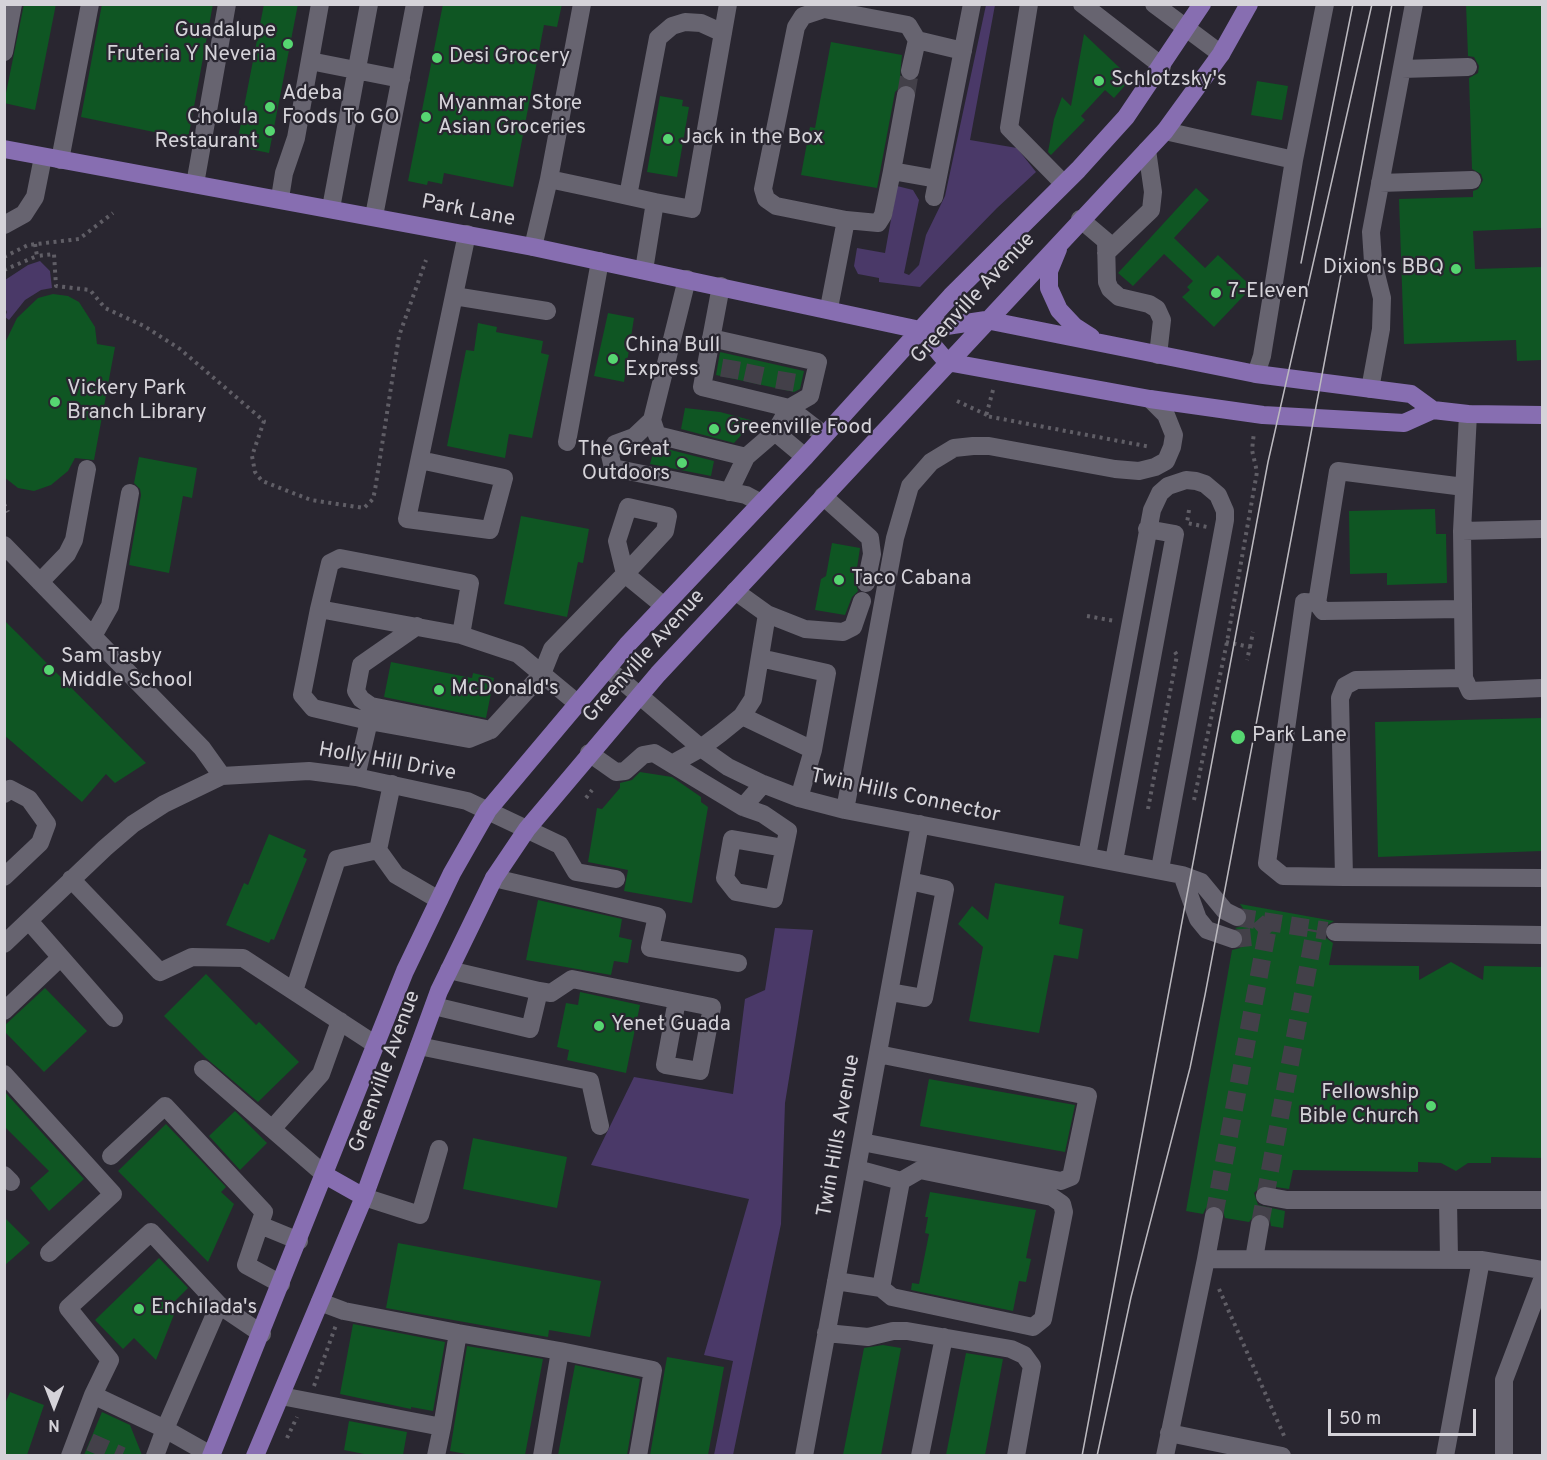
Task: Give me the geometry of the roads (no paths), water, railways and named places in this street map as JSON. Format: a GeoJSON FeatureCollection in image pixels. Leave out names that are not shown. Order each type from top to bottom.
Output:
{"type":"FeatureCollection","features":[{"type":"Feature","properties":{"kind":"main road","name":"Greenville Avenue"},"geometry":{"type":"LineString","coordinates":[[211,1455],[262,1334],[405,971],[439,900],[488,810],[607,668],[664,606],[805,457],[920,330],[1126,117],[1202,4]]}},
{"type":"Feature","properties":{"kind":"main road","name":"Greenville Avenue"},"geometry":{"type":"LineString","coordinates":[[255,1455],[364,1197],[449,970],[494,878],[527,829],[639,696],[1074,225],[1165,131],[1221,54],[1249,4]]}},
{"type":"Feature","properties":{"kind":"main road","name":"Park Lane"},"geometry":{"type":"LineString","coordinates":[[4,149],[280,198],[533,247],[829,308],[920,330],[986,320],[1256,374],[1411,394],[1433,410],[1468,414],[1542,416]]}},
{"type":"Feature","properties":{"kind":"main road"},"geometry":{"type":"LineString","coordinates":[[1074,225],[1054,255],[1049,271],[1049,288],[1059,310],[1074,326],[1100,343]]}},
{"type":"Feature","properties":{"kind":"main road"},"geometry":{"type":"LineString","coordinates":[[920,330],[947,362],[1150,399],[1263,415],[1404,423],[1433,410]]}},
{"type":"Feature","properties":{"kind":"main road"},"geometry":{"type":"LineString","coordinates":[[325,1175],[364,1197]]}},
{"type":"Feature","properties":{"kind":"street"},"geometry":{"type":"LineString","coordinates":[[4,52],[13,4]]}},
{"type":"Feature","properties":{"kind":"street"},"geometry":{"type":"LineString","coordinates":[[4,225],[24,214],[35,197],[52,158],[90,4]]}},
{"type":"Feature","properties":{"kind":"street"},"geometry":{"type":"LineString","coordinates":[[195,184],[227,4]]}},
{"type":"Feature","properties":{"kind":"street"},"geometry":{"type":"LineString","coordinates":[[280,198],[296,138],[320,4]]}},
{"type":"Feature","properties":{"kind":"street"},"geometry":{"type":"LineString","coordinates":[[331,208],[369,4]]}},
{"type":"Feature","properties":{"kind":"street"},"geometry":{"type":"LineString","coordinates":[[374,216],[415,4]]}},
{"type":"Feature","properties":{"kind":"street"},"geometry":{"type":"LineString","coordinates":[[533,247],[549,179],[582,4]]}},
{"type":"Feature","properties":{"kind":"street"},"geometry":{"type":"LineString","coordinates":[[549,179],[692,209],[728,4]]}},
{"type":"Feature","properties":{"kind":"street"},"geometry":{"type":"LineString","coordinates":[[892,171],[935,188],[972,4]]}},
{"type":"Feature","properties":{"kind":"street"},"geometry":{"type":"LineString","coordinates":[[1029,4],[1009,128],[1063,183]]}},
{"type":"Feature","properties":{"kind":"street"},"geometry":{"type":"LineString","coordinates":[[1082,4],[1162,66]]}},
{"type":"Feature","properties":{"kind":"street"},"geometry":{"type":"LineString","coordinates":[[1154,4],[1221,54]]}},
{"type":"Feature","properties":{"kind":"street"},"geometry":{"type":"LineString","coordinates":[[1256,374],[1266,337],[1294,160],[1325,4]]}},
{"type":"Feature","properties":{"kind":"street"},"geometry":{"type":"LineString","coordinates":[[1370,389],[1381,329],[1382,298],[1373,262],[1371,232],[1414,4]]}},
{"type":"Feature","properties":{"kind":"street"},"geometry":{"type":"LineString","coordinates":[[906,95],[883,215],[878,223],[846,220],[776,206],[766,200],[763,189],[796,27],[803,16],[824,9],[908,25],[917,40],[910,71]]}},
{"type":"Feature","properties":{"kind":"street"},"geometry":{"type":"LineString","coordinates":[[628,196],[658,38],[672,26],[685,22],[701,23],[723,33]]}},
{"type":"Feature","properties":{"kind":"street"},"geometry":{"type":"LineString","coordinates":[[917,40],[963,51]]}},
{"type":"Feature","properties":{"kind":"street"},"geometry":{"type":"LineString","coordinates":[[310,61],[401,79]]}},
{"type":"Feature","properties":{"kind":"street"},"geometry":{"type":"LineString","coordinates":[[1402,69],[1468,67]]}},
{"type":"Feature","properties":{"kind":"street"},"geometry":{"type":"LineString","coordinates":[[1165,131],[1294,160]]}},
{"type":"Feature","properties":{"kind":"street"},"geometry":{"type":"LineString","coordinates":[[1106,253],[1151,210],[1154,192],[1147,150]]}},
{"type":"Feature","properties":{"kind":"street"},"geometry":{"type":"LineString","coordinates":[[1380,183],[1472,180]]}},
{"type":"Feature","properties":{"kind":"street"},"geometry":{"type":"LineString","coordinates":[[644,270],[655,202]]}},
{"type":"Feature","properties":{"kind":"street"},"geometry":{"type":"LineString","coordinates":[[829,308],[846,220]]}},
{"type":"Feature","properties":{"kind":"street"},"geometry":{"type":"LineString","coordinates":[[1074,225],[1106,241],[1110,289],[1119,297],[1149,304],[1157,309],[1162,320],[1158,355]]}},
{"type":"Feature","properties":{"kind":"street"},"geometry":{"type":"LineString","coordinates":[[420,460],[504,478],[490,530],[407,519],[467,234]]}},
{"type":"Feature","properties":{"kind":"street"},"geometry":{"type":"LineString","coordinates":[[567,442],[600,261]]}},
{"type":"Feature","properties":{"kind":"street"},"geometry":{"type":"LineString","coordinates":[[687,279],[652,420],[657,435],[746,457]]}},
{"type":"Feature","properties":{"kind":"street"},"geometry":{"type":"LineString","coordinates":[[721,286],[702,387],[728,385],[784,401],[824,435]]}},
{"type":"Feature","properties":{"kind":"street"},"geometry":{"type":"LineString","coordinates":[[454,296],[547,311]]}},
{"type":"Feature","properties":{"kind":"street"},"geometry":{"type":"LineString","coordinates":[[711,338],[734,349],[790,362],[818,362],[810,396],[784,401]]}},
{"type":"Feature","properties":{"kind":"street"},"geometry":{"type":"LineString","coordinates":[[845,810],[896,538],[910,486],[932,462],[954,448],[973,446],[989,446],[1115,469],[1140,471],[1155,468],[1166,461],[1174,435],[1166,415],[1150,399]]}},
{"type":"Feature","properties":{"kind":"street"},"geometry":{"type":"LineString","coordinates":[[729,492],[746,457],[775,432],[784,401]]}},
{"type":"Feature","properties":{"kind":"street"},"geometry":{"type":"LineString","coordinates":[[1468,414],[1462,531],[1464,678],[1470,691],[1542,688]]}},
{"type":"Feature","properties":{"kind":"street"},"geometry":{"type":"LineString","coordinates":[[652,420],[634,437],[615,444],[610,455],[614,468],[746,495],[761,503]]}},
{"type":"Feature","properties":{"kind":"street"},"geometry":{"type":"LineString","coordinates":[[775,432],[805,457]]}},
{"type":"Feature","properties":{"kind":"street"},"geometry":{"type":"LineString","coordinates":[[40,582],[67,554],[74,540],[87,469]]}},
{"type":"Feature","properties":{"kind":"street"},"geometry":{"type":"LineString","coordinates":[[1462,609],[1323,611],[1317,603],[1338,471],[1464,487]]}},
{"type":"Feature","properties":{"kind":"street"},"geometry":{"type":"LineString","coordinates":[[1087,856],[1147,529],[1155,501],[1160,493],[1177,482],[1186,480],[1205,484],[1223,503],[1225,520],[1160,869]]}},
{"type":"Feature","properties":{"kind":"street"},"geometry":{"type":"LineString","coordinates":[[93,636],[110,606],[130,493]]}},
{"type":"Feature","properties":{"kind":"street"},"geometry":{"type":"LineString","coordinates":[[823,496],[870,538],[872,554],[866,583]]}},
{"type":"Feature","properties":{"kind":"street"},"geometry":{"type":"LineString","coordinates":[[1114,861],[1175,534],[1147,529]]}},
{"type":"Feature","properties":{"kind":"street"},"geometry":{"type":"LineString","coordinates":[[1462,531],[1542,529]]}},
{"type":"Feature","properties":{"kind":"street"},"geometry":{"type":"LineString","coordinates":[[4,544],[202,748],[222,776]]}},
{"type":"Feature","properties":{"kind":"street"},"geometry":{"type":"LineString","coordinates":[[461,635],[470,583],[340,558],[330,563],[302,694],[313,708],[369,721],[469,739],[491,730],[542,674],[552,649],[626,574],[664,606]]}},
{"type":"Feature","properties":{"kind":"street"},"geometry":{"type":"LineString","coordinates":[[735,591],[767,614],[805,629],[843,632],[853,627],[862,601]]}},
{"type":"Feature","properties":{"kind":"street"},"geometry":{"type":"LineString","coordinates":[[1317,603],[1304,602],[1267,863],[1283,876],[1542,878]]}},
{"type":"Feature","properties":{"kind":"street"},"geometry":{"type":"LineString","coordinates":[[319,609],[461,635],[518,654],[577,703]]}},
{"type":"Feature","properties":{"kind":"street"},"geometry":{"type":"LineString","coordinates":[[672,764],[701,748],[742,716],[753,699],[767,614]]}},
{"type":"Feature","properties":{"kind":"street"},"geometry":{"type":"LineString","coordinates":[[417,626],[361,665],[356,691],[361,699],[371,706],[491,730]]}},
{"type":"Feature","properties":{"kind":"street"},"geometry":{"type":"LineString","coordinates":[[760,658],[827,673],[813,750],[799,798]]}},
{"type":"Feature","properties":{"kind":"street","name":"Twin Hills Connector"},"geometry":{"type":"LineString","coordinates":[[607,668],[701,748],[728,767],[763,784],[799,798],[845,810],[1182,875],[1201,882],[1225,911],[1237,917]]}},
{"type":"Feature","properties":{"kind":"street"},"geometry":{"type":"LineString","coordinates":[[1344,877],[1340,698],[1345,686],[1356,680],[1464,678]]}},
{"type":"Feature","properties":{"kind":"street"},"geometry":{"type":"LineString","coordinates":[[742,716],[813,750]]}},
{"type":"Feature","properties":{"kind":"street"},"geometry":{"type":"LineString","coordinates":[[356,777],[369,721]]}},
{"type":"Feature","properties":{"kind":"street"},"geometry":{"type":"LineString","coordinates":[[589,753],[616,772],[625,771],[643,755],[654,753],[743,807],[763,814],[788,831],[784,848]]}},
{"type":"Feature","properties":{"kind":"street","name":"Holly Hill Drive"},"geometry":{"type":"LineString","coordinates":[[4,944],[71,879],[133,824],[164,804],[222,776],[309,771],[356,777],[467,801],[560,845],[576,872],[616,879]]}},
{"type":"Feature","properties":{"kind":"street"},"geometry":{"type":"LineString","coordinates":[[392,784],[378,850],[396,875],[439,900]]}},
{"type":"Feature","properties":{"kind":"street"},"geometry":{"type":"LineString","coordinates":[[743,807],[763,784]]}},
{"type":"Feature","properties":{"kind":"street"},"geometry":{"type":"LineString","coordinates":[[4,794],[10,789],[30,799],[47,824],[40,843],[4,877]]}},
{"type":"Feature","properties":{"kind":"street","name":"Twin Hills Avenue"},"geometry":{"type":"LineString","coordinates":[[804,1455],[920,824]]}},
{"type":"Feature","properties":{"kind":"street"},"geometry":{"type":"LineString","coordinates":[[294,991],[337,859],[378,850]]}},
{"type":"Feature","properties":{"kind":"street"},"geometry":{"type":"LineString","coordinates":[[1182,875],[1197,919],[1207,930],[1233,939]]}},
{"type":"Feature","properties":{"kind":"street"},"geometry":{"type":"LineString","coordinates":[[494,878],[657,916],[650,948],[738,963]]}},
{"type":"Feature","properties":{"kind":"street"},"geometry":{"type":"LineString","coordinates":[[71,879],[160,972],[192,957],[243,958],[376,1045]]}},
{"type":"Feature","properties":{"kind":"street"},"geometry":{"type":"LineString","coordinates":[[890,992],[924,998],[945,889],[910,881]]}},
{"type":"Feature","properties":{"kind":"street"},"geometry":{"type":"LineString","coordinates":[[29,921],[114,1018]]}},
{"type":"Feature","properties":{"kind":"street"},"geometry":{"type":"LineString","coordinates":[[1335,933],[1542,935]]}},
{"type":"Feature","properties":{"kind":"street"},"geometry":{"type":"LineString","coordinates":[[4,1011],[60,958]]}},
{"type":"Feature","properties":{"kind":"street"},"geometry":{"type":"LineString","coordinates":[[449,970],[551,993],[572,979],[677,1000]]}},
{"type":"Feature","properties":{"kind":"street"},"geometry":{"type":"LineString","coordinates":[[434,1006],[530,1029],[539,991]]}},
{"type":"Feature","properties":{"kind":"street"},"geometry":{"type":"LineString","coordinates":[[272,1129],[321,1074],[340,1021]]}},
{"type":"Feature","properties":{"kind":"street"},"geometry":{"type":"LineString","coordinates":[[419,1046],[590,1081],[600,1126]]}},
{"type":"Feature","properties":{"kind":"street"},"geometry":{"type":"LineString","coordinates":[[862,1142],[1061,1181],[1071,1177],[1088,1096],[878,1054]]}},
{"type":"Feature","properties":{"kind":"street"},"geometry":{"type":"LineString","coordinates":[[203,1069],[325,1175]]}},
{"type":"Feature","properties":{"kind":"street"},"geometry":{"type":"LineString","coordinates":[[4,1074],[113,1194],[49,1253]]}},
{"type":"Feature","properties":{"kind":"street"},"geometry":{"type":"LineString","coordinates":[[111,1156],[165,1106],[264,1212],[246,1265],[281,1284]]}},
{"type":"Feature","properties":{"kind":"street"},"geometry":{"type":"LineString","coordinates":[[364,1197],[420,1215],[439,1149]]}},
{"type":"Feature","properties":{"kind":"street"},"geometry":{"type":"LineString","coordinates":[[836,1281],[881,1288],[892,1297],[1033,1327],[1043,1318],[1064,1212],[1062,1204],[1053,1197],[920,1170],[901,1181],[857,1169]]}},
{"type":"Feature","properties":{"kind":"street"},"geometry":{"type":"LineString","coordinates":[[881,1288],[901,1181]]}},
{"type":"Feature","properties":{"kind":"street"},"geometry":{"type":"LineString","coordinates":[[1265,1196],[1287,1200],[1542,1200]]}},
{"type":"Feature","properties":{"kind":"street"},"geometry":{"type":"LineString","coordinates":[[1448,1200],[1449,1259]]}},
{"type":"Feature","properties":{"kind":"street"},"geometry":{"type":"LineString","coordinates":[[1165,1455],[1214,1216]]}},
{"type":"Feature","properties":{"kind":"street"},"geometry":{"type":"LineString","coordinates":[[1254,1259],[1260,1224]]}},
{"type":"Feature","properties":{"kind":"street"},"geometry":{"type":"LineString","coordinates":[[260,1225],[299,1240]]}},
{"type":"Feature","properties":{"kind":"street"},"geometry":{"type":"LineString","coordinates":[[70,1455],[84,1439],[93,1395],[110,1360],[68,1308],[151,1232],[219,1305],[262,1334]]}},
{"type":"Feature","properties":{"kind":"street"},"geometry":{"type":"LineString","coordinates":[[1206,1259],[1481,1260],[1542,1270]]}},
{"type":"Feature","properties":{"kind":"street"},"geometry":{"type":"LineString","coordinates":[[1444,1455],[1481,1260]]}},
{"type":"Feature","properties":{"kind":"street"},"geometry":{"type":"LineString","coordinates":[[1504,1455],[1504,1380],[1542,1280]]}},
{"type":"Feature","properties":{"kind":"street"},"geometry":{"type":"LineString","coordinates":[[320,1302],[344,1311],[653,1370],[638,1455]]}},
{"type":"Feature","properties":{"kind":"street"},"geometry":{"type":"LineString","coordinates":[[155,1455],[219,1305]]}},
{"type":"Feature","properties":{"kind":"street"},"geometry":{"type":"LineString","coordinates":[[826,1333],[868,1337],[893,1331],[1011,1349],[1024,1355],[1032,1366],[1016,1455]]}},
{"type":"Feature","properties":{"kind":"street"},"geometry":{"type":"LineString","coordinates":[[436,1455],[458,1333]]}},
{"type":"Feature","properties":{"kind":"street"},"geometry":{"type":"LineString","coordinates":[[920,1455],[944,1337]]}},
{"type":"Feature","properties":{"kind":"street"},"geometry":{"type":"LineString","coordinates":[[542,1455],[560,1351]]}},
{"type":"Feature","properties":{"kind":"street"},"geometry":{"type":"LineString","coordinates":[[93,1395],[165,1429],[211,1455]]}},
{"type":"Feature","properties":{"kind":"street"},"geometry":{"type":"LineString","coordinates":[[281,1396],[442,1427]]}},
{"type":"Feature","properties":{"kind":"street"},"geometry":{"type":"LineString","coordinates":[[1169,1433],[1285,1451]]}},
{"type":"Feature","properties":{"kind":"tunnel"},"geometry":{"type":"LineString","coordinates":[[906,95],[910,71]]}},
{"type":"Feature","properties":{"kind":"tunnel"},"geometry":{"type":"LineString","coordinates":[[729,378],[733,355]]}},
{"type":"Feature","properties":{"kind":"tunnel"},"geometry":{"type":"LineString","coordinates":[[752,383],[757,360]]}},
{"type":"Feature","properties":{"kind":"tunnel"},"geometry":{"type":"LineString","coordinates":[[784,390],[788,367]]}},
{"type":"Feature","properties":{"kind":"tunnel"},"geometry":{"type":"LineString","coordinates":[[1237,917],[1327,931]]}},
{"type":"Feature","properties":{"kind":"tunnel"},"geometry":{"type":"LineString","coordinates":[[1233,939],[1252,937],[1269,922]]}},
{"type":"Feature","properties":{"kind":"tunnel"},"geometry":{"type":"LineString","coordinates":[[1214,1216],[1269,922]]}},
{"type":"Feature","properties":{"kind":"tunnel"},"geometry":{"type":"LineString","coordinates":[[1260,1224],[1315,930]]}},
{"type":"Feature","properties":{"kind":"tunnel"},"geometry":{"type":"LineString","coordinates":[[90,1442],[122,1456]]}},
{"type":"Feature","properties":{"kind":"tram line"},"geometry":{"type":"LineString","coordinates":[[1301,263],[1353,4]]}},
{"type":"Feature","properties":{"kind":"tram line"},"geometry":{"type":"LineString","coordinates":[[1082,1456],[1268,462],[1372,4]]}},
{"type":"Feature","properties":{"kind":"tram line"},"geometry":{"type":"LineString","coordinates":[[1097,1456],[1131,1297],[1190,1068],[1205,995],[1392,4]]}},
{"type":"Feature","properties":{"kind":"place","name":"Guadalupe Fruteria Y Neveria"},"geometry":{"type":"Point","coordinates":[288,44]}},
{"type":"Feature","properties":{"kind":"place","name":"Desi Grocery"},"geometry":{"type":"Point","coordinates":[437,58]}},
{"type":"Feature","properties":{"kind":"place","name":"Schlotzsky's"},"geometry":{"type":"Point","coordinates":[1099,81]}},
{"type":"Feature","properties":{"kind":"place","name":"Adeba Foods To GO"},"geometry":{"type":"Point","coordinates":[270,107]}},
{"type":"Feature","properties":{"kind":"place","name":"Myanmar Store Asian Groceries"},"geometry":{"type":"Point","coordinates":[426,117]}},
{"type":"Feature","properties":{"kind":"place","name":"Cholula Restaurant"},"geometry":{"type":"Point","coordinates":[270,131]}},
{"type":"Feature","properties":{"kind":"place","name":"Jack in the Box"},"geometry":{"type":"Point","coordinates":[668,139]}},
{"type":"Feature","properties":{"kind":"place","name":"Dixion's BBQ"},"geometry":{"type":"Point","coordinates":[1456,269]}},
{"type":"Feature","properties":{"kind":"place","name":"7-Eleven"},"geometry":{"type":"Point","coordinates":[1216,293]}},
{"type":"Feature","properties":{"kind":"place","name":"China Bull Express"},"geometry":{"type":"Point","coordinates":[613,359]}},
{"type":"Feature","properties":{"kind":"place","name":"Vickery Park Branch Library"},"geometry":{"type":"Point","coordinates":[55,402]}},
{"type":"Feature","properties":{"kind":"place","name":"Greenville Food"},"geometry":{"type":"Point","coordinates":[714,429]}},
{"type":"Feature","properties":{"kind":"place","name":"The Great Outdoors"},"geometry":{"type":"Point","coordinates":[682,463]}},
{"type":"Feature","properties":{"kind":"place","name":"Taco Cabana"},"geometry":{"type":"Point","coordinates":[839,580]}},
{"type":"Feature","properties":{"kind":"place","name":"Sam Tasby Middle School"},"geometry":{"type":"Point","coordinates":[49,670]}},
{"type":"Feature","properties":{"kind":"place","name":"McDonald's"},"geometry":{"type":"Point","coordinates":[439,690]}},
{"type":"Feature","properties":{"kind":"place","name":"Park Lane"},"geometry":{"type":"Point","coordinates":[1238,737]}},
{"type":"Feature","properties":{"kind":"place","name":"Yenet Guada"},"geometry":{"type":"Point","coordinates":[599,1026]}},
{"type":"Feature","properties":{"kind":"place","name":"Fellowship Bible Church"},"geometry":{"type":"Point","coordinates":[1431,1106]}},
{"type":"Feature","properties":{"kind":"place","name":"Enchilada's"},"geometry":{"type":"Point","coordinates":[139,1309]}}]}
